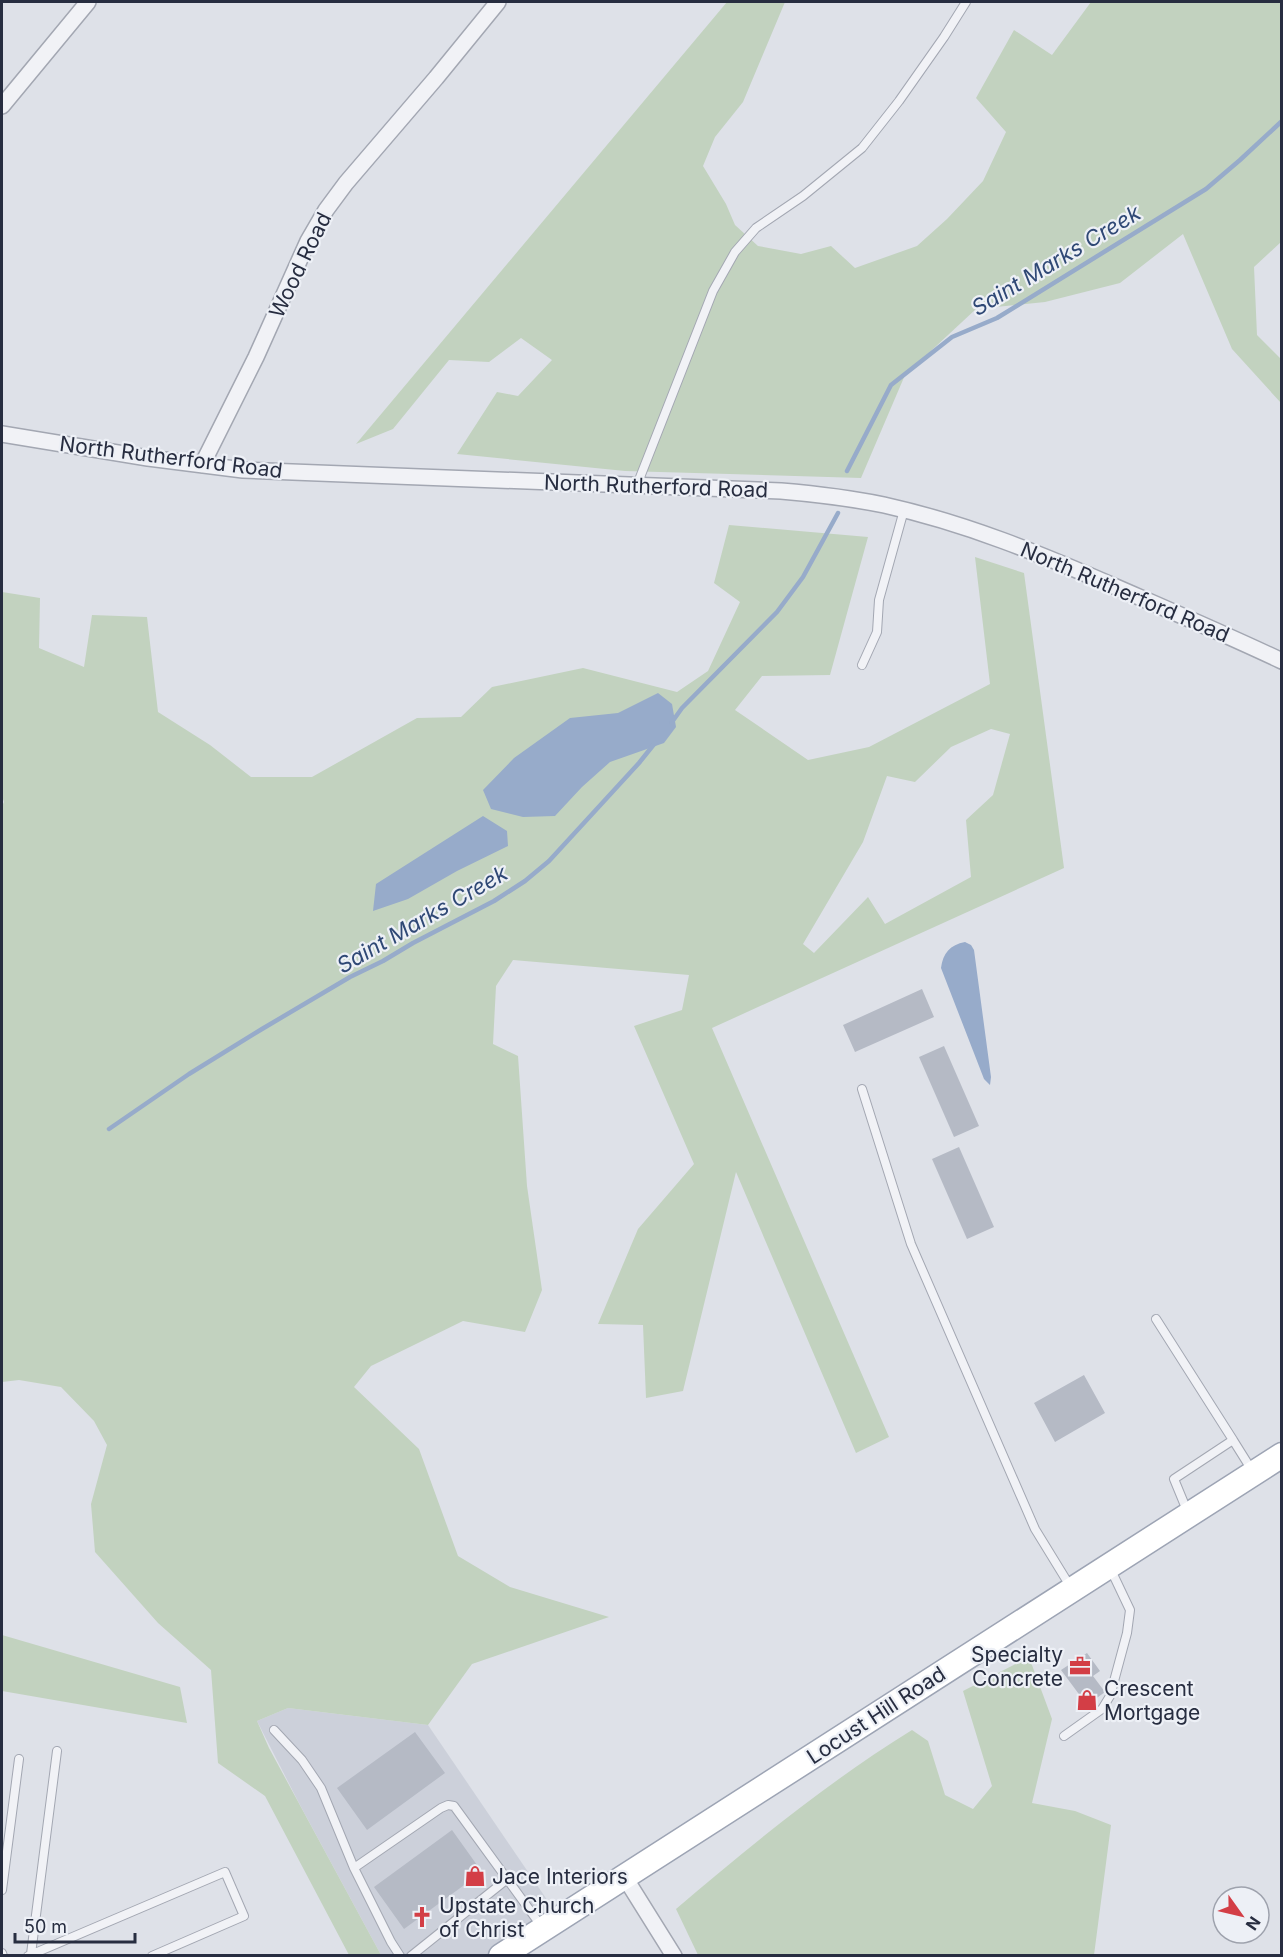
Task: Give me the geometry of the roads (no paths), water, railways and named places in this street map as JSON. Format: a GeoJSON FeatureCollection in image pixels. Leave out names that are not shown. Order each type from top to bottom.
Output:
{"type":"FeatureCollection","features":[{"type":"Feature","properties":{"kind":"main road","name":"Locust Hill Road"},"geometry":{"type":"LineString","coordinates":[[501,1956],[1281,1455]]}},
{"type":"Feature","properties":{"kind":"street"},"geometry":{"type":"LineString","coordinates":[[2,106],[88,2]]}},
{"type":"Feature","properties":{"kind":"street","name":"Wood Road"},"geometry":{"type":"LineString","coordinates":[[202,465],[256,357],[308,241],[326,210],[498,2]]}},
{"type":"Feature","properties":{"kind":"street","name":"North Rutherford Road"},"geometry":{"type":"LineString","coordinates":[[2,435],[148,458],[287,472],[781,491],[834,496],[904,510],[960,526],[1052,559],[1281,661]]}},
{"type":"Feature","properties":{"kind":"street"},"geometry":{"type":"LineString","coordinates":[[624,1876],[674,1956]]}},
{"type":"Feature","properties":{"kind":"lane"},"geometry":{"type":"LineString","coordinates":[[637,486],[713,291],[735,252],[756,228],[803,196],[862,148],[944,37],[966,2]]}},
{"type":"Feature","properties":{"kind":"lane"},"geometry":{"type":"LineString","coordinates":[[862,664],[877,632],[879,600],[904,510]]}},
{"type":"Feature","properties":{"kind":"lane"},"geometry":{"type":"LineString","coordinates":[[862,1089],[911,1244],[1035,1529],[1073,1589]]}},
{"type":"Feature","properties":{"kind":"lane"},"geometry":{"type":"LineString","coordinates":[[1156,1319],[1254,1473]]}},
{"type":"Feature","properties":{"kind":"lane"},"geometry":{"type":"LineString","coordinates":[[1188,1515],[1174,1479],[1233,1440]]}},
{"type":"Feature","properties":{"kind":"lane"},"geometry":{"type":"LineString","coordinates":[[1064,1736],[1102,1709],[1106,1703],[1127,1634],[1130,1610],[1109,1566]]}},
{"type":"Feature","properties":{"kind":"lane"},"geometry":{"type":"LineString","coordinates":[[274,1730],[302,1760],[321,1788],[354,1868],[400,1956]]}},
{"type":"Feature","properties":{"kind":"lane"},"geometry":{"type":"LineString","coordinates":[[30,1955],[57,1751]]}},
{"type":"Feature","properties":{"kind":"lane"},"geometry":{"type":"LineString","coordinates":[[2,1890],[19,1759]]}},
{"type":"Feature","properties":{"kind":"lane"},"geometry":{"type":"LineString","coordinates":[[354,1868],[441,1808],[448,1805],[454,1806],[543,1929]]}},
{"type":"Feature","properties":{"kind":"lane"},"geometry":{"type":"LineString","coordinates":[[30,1955],[225,1872],[244,1916],[152,1956]]}},
{"type":"Feature","properties":{"kind":"lane"},"geometry":{"type":"LineString","coordinates":[[411,1956],[506,1880]]}},
{"type":"Feature","properties":{"kind":"water"},"geometry":{"type":"Polygon","coordinates":[[[658,693],[672,704],[676,727],[664,743],[610,762],[555,816],[523,817],[491,809],[483,790],[514,758],[570,718],[618,713],[658,693]]]}},
{"type":"Feature","properties":{"kind":"water"},"geometry":{"type":"Polygon","coordinates":[[[483,816],[507,831],[508,846],[408,899],[373,911],[376,884],[483,816]]]}},
{"type":"Feature","properties":{"kind":"water"},"geometry":{"type":"Polygon","coordinates":[[[965,942],[974,950],[991,1077],[990,1085],[984,1079],[941,968],[943,958],[948,951],[955,945],[965,942]]]}},
{"type":"Feature","properties":{"kind":"waterway","name":"Saint Marks Creek"},"geometry":{"type":"LineString","coordinates":[[847,471],[891,385],[952,337],[997,318],[1206,189],[1282,121]]}},
{"type":"Feature","properties":{"kind":"waterway","name":"Saint Marks Creek"},"geometry":{"type":"LineString","coordinates":[[672,722],[682,708],[777,612],[803,577],[838,513]]}},
{"type":"Feature","properties":{"kind":"waterway","name":"Saint Marks Creek"},"geometry":{"type":"LineString","coordinates":[[109,1129],[189,1074],[262,1029],[350,977],[494,901],[525,881],[549,861],[655,743]]}},
{"type":"Feature","properties":{"kind":"place","name":"Specialty Concrete"},"geometry":{"type":"Point","coordinates":[1080,1666]}},
{"type":"Feature","properties":{"kind":"place","name":"Crescent Mortgage"},"geometry":{"type":"Point","coordinates":[1087,1700]}},
{"type":"Feature","properties":{"kind":"place","name":"Jace Interiors"},"geometry":{"type":"Point","coordinates":[475,1876]}},
{"type":"Feature","properties":{"kind":"place","name":"Upstate Church of Christ"},"geometry":{"type":"Point","coordinates":[422,1917]}}]}
